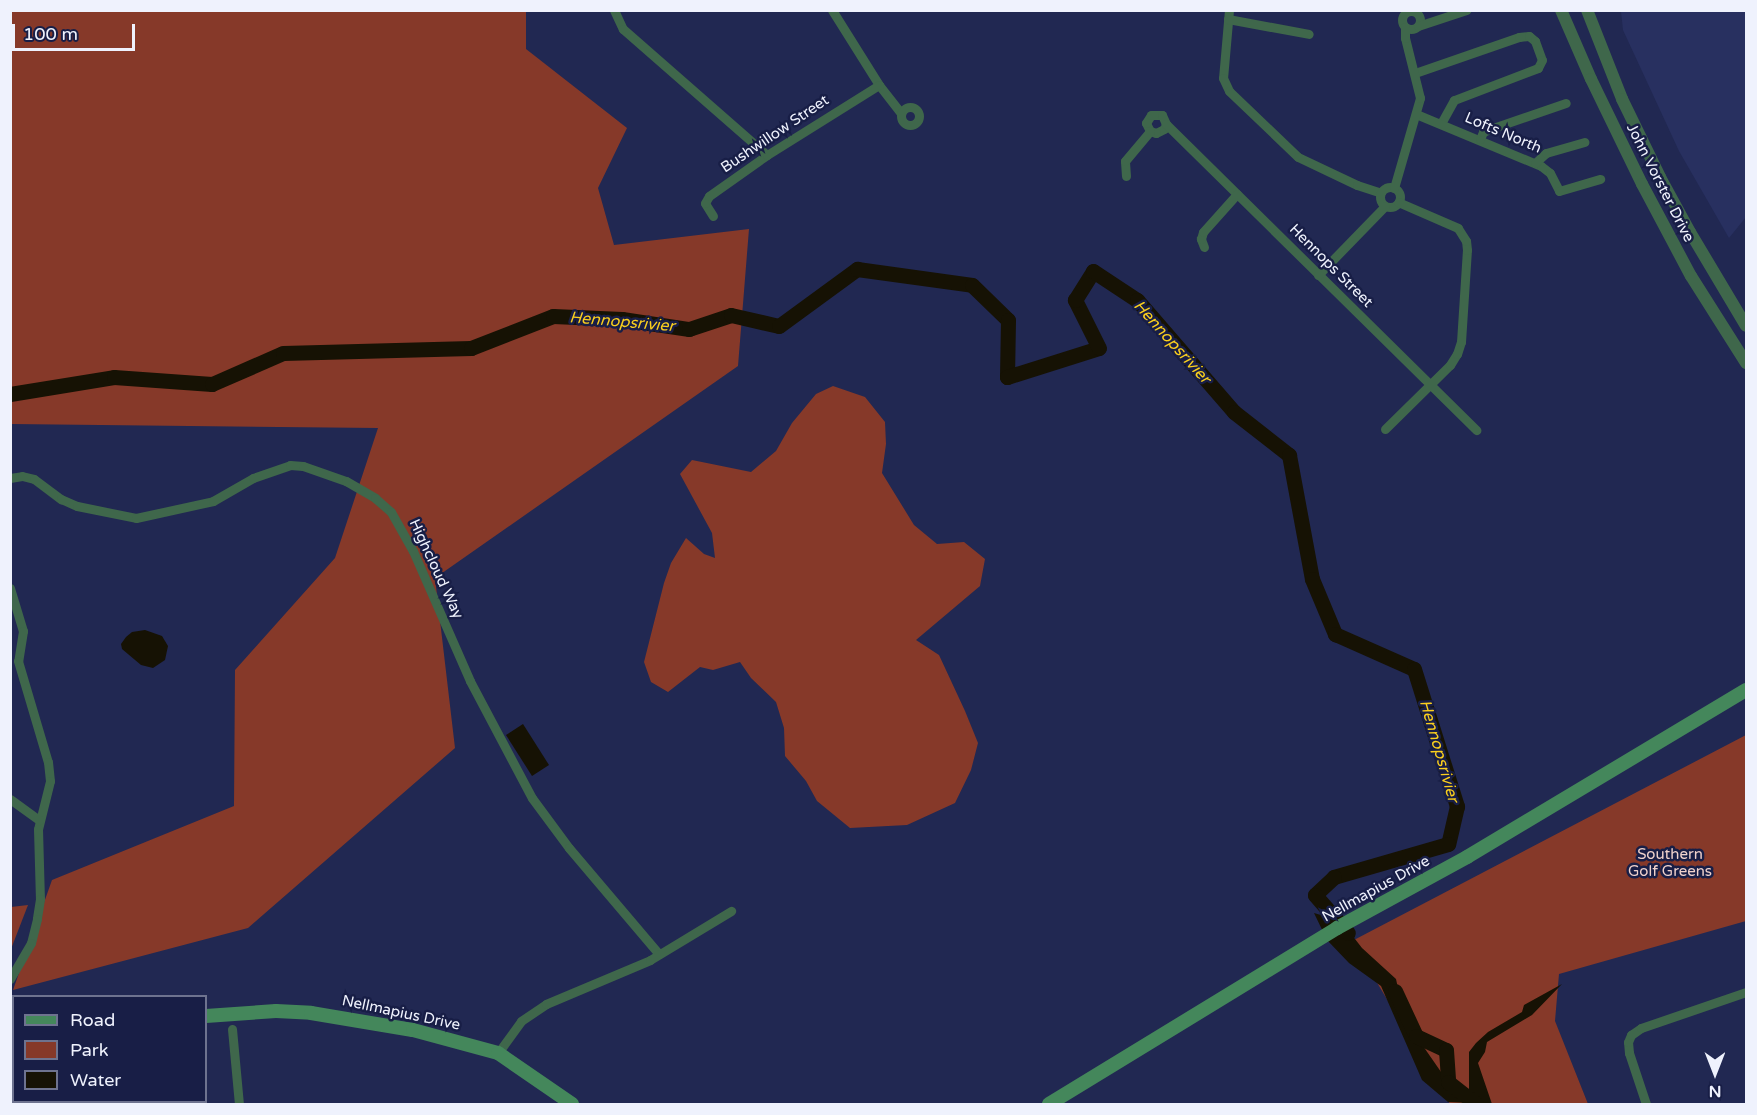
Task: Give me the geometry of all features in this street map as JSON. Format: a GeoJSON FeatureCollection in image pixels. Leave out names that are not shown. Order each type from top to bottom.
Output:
{"type":"FeatureCollection","features":[{"type":"Feature","properties":{"kind":"main road","name":"Nellmapius Drive"},"geometry":{"type":"LineString","coordinates":[[1049,1104],[1319,939],[1467,856],[1722,707],[1746,690]]}},
{"type":"Feature","properties":{"kind":"main road","name":"Nellmapius Drive"},"geometry":{"type":"LineString","coordinates":[[1722,707],[1746,697]]}},
{"type":"Feature","properties":{"kind":"main road","name":"Nellmapius Drive"},"geometry":{"type":"LineString","coordinates":[[207,1016],[276,1011],[320,1014],[413,1030],[498,1053],[572,1104]]}},
{"type":"Feature","properties":{"kind":"street"},"geometry":{"type":"LineString","coordinates":[[614,10],[618,21],[629,35],[767,155]]}},
{"type":"Feature","properties":{"kind":"street"},"geometry":{"type":"LineString","coordinates":[[832,10],[879,85],[901,113]]}},
{"type":"Feature","properties":{"kind":"street"},"geometry":{"type":"LineString","coordinates":[[1394,188],[1420,98],[1411,56],[1410,17],[1466,10]]}},
{"type":"Feature","properties":{"kind":"street","name":"John Vorster Drive"},"geometry":{"type":"LineString","coordinates":[[1561,10],[1591,79],[1642,184],[1691,276],[1746,363]]}},
{"type":"Feature","properties":{"kind":"street","name":"John Vorster Drive"},"geometry":{"type":"LineString","coordinates":[[1587,10],[1623,99],[1660,177],[1746,326]]}},
{"type":"Feature","properties":{"kind":"street"},"geometry":{"type":"LineString","coordinates":[[1309,34],[1229,15],[1223,78],[1229,91],[1298,158],[1381,192]]}},
{"type":"Feature","properties":{"kind":"street"},"geometry":{"type":"LineString","coordinates":[[1415,73],[1519,37],[1529,36],[1535,41],[1542,60],[1538,68],[1454,100],[1441,123]]}},
{"type":"Feature","properties":{"kind":"street","name":"Bushwillow Street"},"geometry":{"type":"LineString","coordinates":[[713,216],[705,203],[709,196],[767,155],[879,85]]}},
{"type":"Feature","properties":{"kind":"street"},"geometry":{"type":"LineString","coordinates":[[1480,139],[1483,132],[1566,103]]}},
{"type":"Feature","properties":{"kind":"street","name":"Lofts North"},"geometry":{"type":"LineString","coordinates":[[1416,114],[1535,163],[1550,174],[1559,191],[1600,179]]}},
{"type":"Feature","properties":{"kind":"street"},"geometry":{"type":"LineString","coordinates":[[1151,115],[1162,116],[1166,124],[1159,133],[1150,131],[1146,123],[1151,115]]}},
{"type":"Feature","properties":{"kind":"street","name":"Hennops Street"},"geometry":{"type":"LineString","coordinates":[[1166,124],[1476,430]]}},
{"type":"Feature","properties":{"kind":"street"},"geometry":{"type":"LineString","coordinates":[[1126,176],[1125,161],[1150,131]]}},
{"type":"Feature","properties":{"kind":"street"},"geometry":{"type":"LineString","coordinates":[[1535,163],[1546,153],[1584,142]]}},
{"type":"Feature","properties":{"kind":"street"},"geometry":{"type":"LineString","coordinates":[[1381,192],[1394,188]]}},
{"type":"Feature","properties":{"kind":"street"},"geometry":{"type":"LineString","coordinates":[[1318,275],[1385,206],[1393,206],[1398,202],[1399,194],[1394,188]]}},
{"type":"Feature","properties":{"kind":"street"},"geometry":{"type":"LineString","coordinates":[[1381,192],[1380,200],[1385,206]]}},
{"type":"Feature","properties":{"kind":"street"},"geometry":{"type":"LineString","coordinates":[[1204,247],[1201,239],[1203,232],[1237,194]]}},
{"type":"Feature","properties":{"kind":"street"},"geometry":{"type":"LineString","coordinates":[[1385,429],[1454,359],[1461,342],[1467,246],[1458,228],[1398,202]]}},
{"type":"Feature","properties":{"kind":"street","name":"Highcloud Way"},"geometry":{"type":"LineString","coordinates":[[10,478],[28,477],[77,506],[136,518],[213,501],[249,480],[286,466],[303,466],[346,481],[375,498],[391,512],[413,550],[470,681],[506,754],[532,798],[569,848],[659,954]]}},
{"type":"Feature","properties":{"kind":"street"},"geometry":{"type":"LineString","coordinates":[[10,588],[23,631],[18,661],[49,770],[49,788],[39,820],[38,919],[31,943],[10,979]]}},
{"type":"Feature","properties":{"kind":"street"},"geometry":{"type":"LineString","coordinates":[[10,799],[39,820]]}},
{"type":"Feature","properties":{"kind":"street"},"geometry":{"type":"LineString","coordinates":[[498,1053],[521,1022],[546,1004],[650,960],[731,911]]}},
{"type":"Feature","properties":{"kind":"street"},"geometry":{"type":"LineString","coordinates":[[1646,1104],[1629,1053],[1628,1042],[1631,1035],[1641,1028],[1746,992]]}},
{"type":"Feature","properties":{"kind":"street"},"geometry":{"type":"LineString","coordinates":[[232,1029],[239,1104]]}},
{"type":"Feature","properties":{"kind":"shaded area"},"geometry":{"type":"Polygon","coordinates":[[[1621,11],[1746,11],[1746,217],[1729,238],[1679,151],[1623,30],[1621,11]]]}},
{"type":"Feature","properties":{"kind":"green space"},"geometry":{"type":"Polygon","coordinates":[[[11,11],[526,11],[526,49],[627,128],[598,188],[614,245],[749,229],[738,366],[435,578],[455,748],[248,928],[13,990],[52,880],[234,806],[235,670],[335,558],[378,428],[11,424],[11,11]]]}},
{"type":"Feature","properties":{"kind":"green space"},"geometry":{"type":"Polygon","coordinates":[[[833,386],[865,397],[885,422],[886,444],[882,473],[914,525],[937,544],[964,542],[985,559],[980,586],[916,640],[939,655],[965,711],[978,743],[971,770],[955,803],[907,825],[850,828],[817,801],[806,781],[785,756],[784,728],[776,702],[751,678],[740,662],[713,670],[700,667],[668,692],[651,682],[644,662],[664,583],[671,563],[686,538],[704,554],[715,558],[712,533],[680,474],[692,460],[751,472],[776,451],[792,423],[816,394],[833,386]]]}},
{"type":"Feature","properties":{"kind":"green space","name":"Southern Golf Greens"},"geometry":{"type":"Polygon","coordinates":[[[1746,735],[1746,921],[1559,974],[1555,1021],[1588,1104],[1450,1104],[1352,941],[1746,735]]]}},
{"type":"Feature","properties":{"kind":"green space"},"geometry":{"type":"Polygon","coordinates":[[[28,905],[11,949],[11,907],[28,905]]]}},
{"type":"Feature","properties":{"kind":"water"},"geometry":{"type":"Polygon","coordinates":[[[145,630],[162,636],[168,646],[165,660],[153,668],[141,665],[122,649],[121,644],[132,632],[145,630]]]}},
{"type":"Feature","properties":{"kind":"water"},"geometry":{"type":"Polygon","coordinates":[[[523,724],[549,765],[532,776],[506,735],[523,724]]]}},
{"type":"Feature","properties":{"kind":"water"},"geometry":{"type":"Polygon","coordinates":[[[1314,913],[1341,921],[1362,948],[1396,979],[1402,1007],[1414,1033],[1448,1082],[1469,1091],[1469,1052],[1476,1043],[1488,1032],[1522,1012],[1524,1005],[1562,984],[1532,1015],[1487,1042],[1485,1052],[1478,1063],[1492,1104],[1448,1102],[1422,1080],[1381,986],[1349,963],[1327,940],[1314,913]]]}},
{"type":"Feature","properties":{"kind":"waterway","name":"Hennopsrivier"},"geometry":{"type":"LineString","coordinates":[[10,394],[114,377],[212,384],[283,353],[471,348],[553,316],[622,319],[689,329],[731,315],[779,326],[857,269],[972,285],[1008,320],[1007,377],[1099,348],[1075,300],[1093,271],[1137,300],[1234,412],[1289,455],[1312,579],[1335,634],[1414,669],[1457,806],[1448,844],[1334,877],[1315,895],[1348,933]]}},
{"type":"Feature","properties":{"kind":"waterway","name":"Hennopsrivier"},"geometry":{"type":"LineString","coordinates":[[1395,991],[1416,1036],[1446,1050],[1448,1082],[1476,1104]]}}]}
